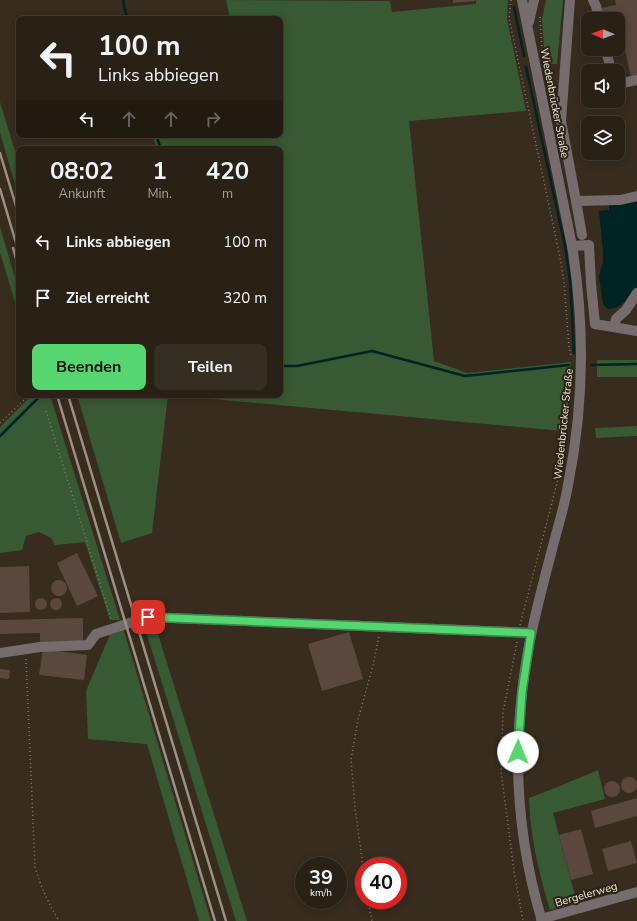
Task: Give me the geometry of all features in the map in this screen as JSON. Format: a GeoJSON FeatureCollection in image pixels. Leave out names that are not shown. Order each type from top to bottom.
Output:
{"type":"FeatureCollection","features":[{"type":"Feature","properties":{"kind":"street","name":"Wiedenbrücker Straße"},"geometry":{"type":"LineString","coordinates":[[522,0],[572,246],[577,278],[581,326],[582,372],[577,430],[568,486],[531,633],[522,692],[519,727],[518,764],[520,809],[526,851],[541,920]]}},
{"type":"Feature","properties":{"kind":"street"},"geometry":{"type":"LineString","coordinates":[[528,28],[534,0]]}},
{"type":"Feature","properties":{"kind":"street"},"geometry":{"type":"LineString","coordinates":[[570,0],[561,121],[582,235]]}},
{"type":"Feature","properties":{"kind":"street"},"geometry":{"type":"LineString","coordinates":[[593,0],[597,12]]}},
{"type":"Feature","properties":{"kind":"street"},"geometry":{"type":"LineString","coordinates":[[625,83],[637,80]]}},
{"type":"Feature","properties":{"kind":"street"},"geometry":{"type":"LineString","coordinates":[[576,201],[620,200],[637,196]]}},
{"type":"Feature","properties":{"kind":"street"},"geometry":{"type":"LineString","coordinates":[[572,246],[589,245],[595,324],[637,332]]}},
{"type":"Feature","properties":{"kind":"street"},"geometry":{"type":"LineString","coordinates":[[614,327],[616,319],[626,310],[637,293]]}},
{"type":"Feature","properties":{"kind":"street"},"geometry":{"type":"LineString","coordinates":[[0,653],[40,647],[88,645],[96,634],[113,627],[148,617],[531,633]]}},
{"type":"Feature","properties":{"kind":"street","name":"Bergelerweg"},"geometry":{"type":"LineString","coordinates":[[541,920],[637,892]]}},
{"type":"Feature","properties":{"kind":"path"},"geometry":{"type":"LineString","coordinates":[[511,0],[509,18],[560,256],[564,282],[568,347],[572,360]]}},
{"type":"Feature","properties":{"kind":"path"},"geometry":{"type":"LineString","coordinates":[[0,423],[25,399]]}},
{"type":"Feature","properties":{"kind":"path"},"geometry":{"type":"LineString","coordinates":[[46,411],[113,627]]}},
{"type":"Feature","properties":{"kind":"path"},"geometry":{"type":"LineString","coordinates":[[523,921],[514,871],[501,771],[503,712],[518,633],[557,484],[565,439],[568,431]]}},
{"type":"Feature","properties":{"kind":"path"},"geometry":{"type":"LineString","coordinates":[[362,857],[355,808],[351,759],[358,720],[373,665],[380,626]]}},
{"type":"Feature","properties":{"kind":"path"},"geometry":{"type":"LineString","coordinates":[[25,649],[36,867],[40,884],[46,899],[59,921]]}},
{"type":"Feature","properties":{"kind":"path"},"geometry":{"type":"LineString","coordinates":[[370,909],[372,921]]}},
{"type":"Feature","properties":{"kind":"green space"},"geometry":{"type":"Polygon","coordinates":[[[226,0],[390,1],[392,12],[476,4],[476,0],[508,0],[507,19],[526,111],[409,121],[434,361],[467,373],[571,362],[567,423],[563,431],[201,398],[283,398],[283,146],[155,146],[154,138],[283,138],[283,16],[229,16],[226,0]]]}},
{"type":"Feature","properties":{"kind":"green space"},"geometry":{"type":"Polygon","coordinates":[[[546,0],[563,0],[557,64],[545,64],[542,19],[546,0]]]}},
{"type":"Feature","properties":{"kind":"green space"},"geometry":{"type":"Polygon","coordinates":[[[0,102],[16,154],[16,188],[0,133],[0,102]]]}},
{"type":"Feature","properties":{"kind":"green space"},"geometry":{"type":"Polygon","coordinates":[[[0,227],[16,281],[16,306],[0,252],[0,227]]]}},
{"type":"Feature","properties":{"kind":"green space"},"geometry":{"type":"Polygon","coordinates":[[[597,360],[637,360],[637,377],[597,377],[597,360]]]}},
{"type":"Feature","properties":{"kind":"green space"},"geometry":{"type":"Polygon","coordinates":[[[29,398],[51,398],[120,620],[110,620],[85,542],[55,545],[51,538],[39,532],[26,536],[22,550],[0,553],[0,427],[29,398]]]}},
{"type":"Feature","properties":{"kind":"green space"},"geometry":{"type":"Polygon","coordinates":[[[78,398],[168,398],[152,533],[121,543],[78,398]]]}},
{"type":"Feature","properties":{"kind":"green space"},"geometry":{"type":"Polygon","coordinates":[[[637,426],[637,436],[596,438],[595,428],[637,426]]]}},
{"type":"Feature","properties":{"kind":"green space"},"geometry":{"type":"Polygon","coordinates":[[[154,621],[247,921],[236,921],[143,622],[154,621]]]}},
{"type":"Feature","properties":{"kind":"green space"},"geometry":{"type":"Polygon","coordinates":[[[123,628],[211,921],[199,921],[147,744],[88,739],[86,691],[111,632],[123,628]]]}},
{"type":"Feature","properties":{"kind":"green space"},"geometry":{"type":"Polygon","coordinates":[[[598,770],[605,799],[553,813],[577,903],[550,910],[536,855],[531,826],[529,798],[598,770]]]}},
{"type":"Feature","properties":{"kind":"water"},"geometry":{"type":"Polygon","coordinates":[[[637,199],[637,286],[628,300],[616,308],[608,309],[603,304],[599,277],[603,262],[603,251],[599,211],[609,210],[609,205],[637,199]]]}},
{"type":"Feature","properties":{"kind":"building"},"geometry":{"type":"Polygon","coordinates":[[[453,0],[475,0],[475,1],[453,3],[453,0]]]}},
{"type":"Feature","properties":{"kind":"building"},"geometry":{"type":"Polygon","coordinates":[[[615,0],[637,0],[637,76],[631,77],[625,50],[625,12],[602,12],[601,8],[616,5],[615,0]]]}},
{"type":"Feature","properties":{"kind":"building"},"geometry":{"type":"Polygon","coordinates":[[[77,553],[98,596],[77,606],[57,563],[77,553]]]}},
{"type":"Feature","properties":{"kind":"building"},"geometry":{"type":"Polygon","coordinates":[[[29,566],[30,612],[0,613],[0,567],[29,566]]]}},
{"type":"Feature","properties":{"kind":"building"},"geometry":{"type":"Polygon","coordinates":[[[59,580],[65,582],[67,588],[65,594],[59,596],[53,594],[51,588],[53,582],[59,580]]]}},
{"type":"Feature","properties":{"kind":"building"},"geometry":{"type":"Polygon","coordinates":[[[39,598],[43,598],[47,604],[43,610],[39,610],[35,606],[35,602],[39,598]]]}},
{"type":"Feature","properties":{"kind":"building"},"geometry":{"type":"Polygon","coordinates":[[[54,598],[58,598],[62,604],[58,610],[54,610],[50,606],[50,602],[54,598]]]}},
{"type":"Feature","properties":{"kind":"building"},"geometry":{"type":"Polygon","coordinates":[[[83,618],[83,642],[40,643],[40,633],[0,634],[0,620],[83,618]]]}},
{"type":"Feature","properties":{"kind":"building"},"geometry":{"type":"Polygon","coordinates":[[[349,632],[363,679],[322,691],[308,644],[349,632]]]}},
{"type":"Feature","properties":{"kind":"building"},"geometry":{"type":"Polygon","coordinates":[[[43,649],[87,655],[84,680],[39,675],[43,649]]]}},
{"type":"Feature","properties":{"kind":"building"},"geometry":{"type":"Polygon","coordinates":[[[0,669],[10,670],[9,679],[0,678],[0,669]]]}},
{"type":"Feature","properties":{"kind":"building"},"geometry":{"type":"Polygon","coordinates":[[[629,777],[635,779],[637,785],[635,791],[629,793],[623,791],[621,785],[623,779],[629,777]]]}},
{"type":"Feature","properties":{"kind":"building"},"geometry":{"type":"Polygon","coordinates":[[[612,781],[618,783],[620,789],[618,795],[612,797],[606,795],[604,789],[606,783],[612,781]]]}},
{"type":"Feature","properties":{"kind":"building"},"geometry":{"type":"Polygon","coordinates":[[[637,798],[637,816],[595,828],[591,811],[637,798]]]}},
{"type":"Feature","properties":{"kind":"building"},"geometry":{"type":"Polygon","coordinates":[[[581,829],[593,874],[571,880],[559,835],[581,829]]]}},
{"type":"Feature","properties":{"kind":"building"},"geometry":{"type":"Polygon","coordinates":[[[631,841],[637,863],[608,871],[602,849],[631,841]]]}},
{"type":"Feature","properties":{"kind":"waterway"},"geometry":{"type":"LineString","coordinates":[[123,0],[126,16]]}},
{"type":"Feature","properties":{"kind":"waterway"},"geometry":{"type":"LineString","coordinates":[[514,7],[524,56]]}},
{"type":"Feature","properties":{"kind":"waterway"},"geometry":{"type":"LineString","coordinates":[[526,67],[565,246],[570,280],[574,353]]}},
{"type":"Feature","properties":{"kind":"waterway"},"geometry":{"type":"LineString","coordinates":[[157,138],[160,146]]}},
{"type":"Feature","properties":{"kind":"waterway"},"geometry":{"type":"LineString","coordinates":[[283,366],[297,366],[372,351],[465,376],[569,365]]}},
{"type":"Feature","properties":{"kind":"waterway"},"geometry":{"type":"LineString","coordinates":[[592,365],[637,364]]}},
{"type":"Feature","properties":{"kind":"waterway"},"geometry":{"type":"LineString","coordinates":[[0,436],[38,398]]}},
{"type":"Feature","properties":{"kind":"railway"},"geometry":{"type":"LineString","coordinates":[[0,153],[16,206]]}},
{"type":"Feature","properties":{"kind":"railway"},"geometry":{"type":"LineString","coordinates":[[0,189],[16,243]]}},
{"type":"Feature","properties":{"kind":"railway"},"geometry":{"type":"LineString","coordinates":[[13,248],[16,258]]}},
{"type":"Feature","properties":{"kind":"railway"},"geometry":{"type":"LineString","coordinates":[[58,398],[215,921]]}},
{"type":"Feature","properties":{"kind":"railway"},"geometry":{"type":"LineString","coordinates":[[69,398],[226,921]]}},
{"type":"Feature","properties":{"kind":"route"},"geometry":{"type":"LineString","coordinates":[[148,617],[531,633],[522,692],[518,752]]}}]}
